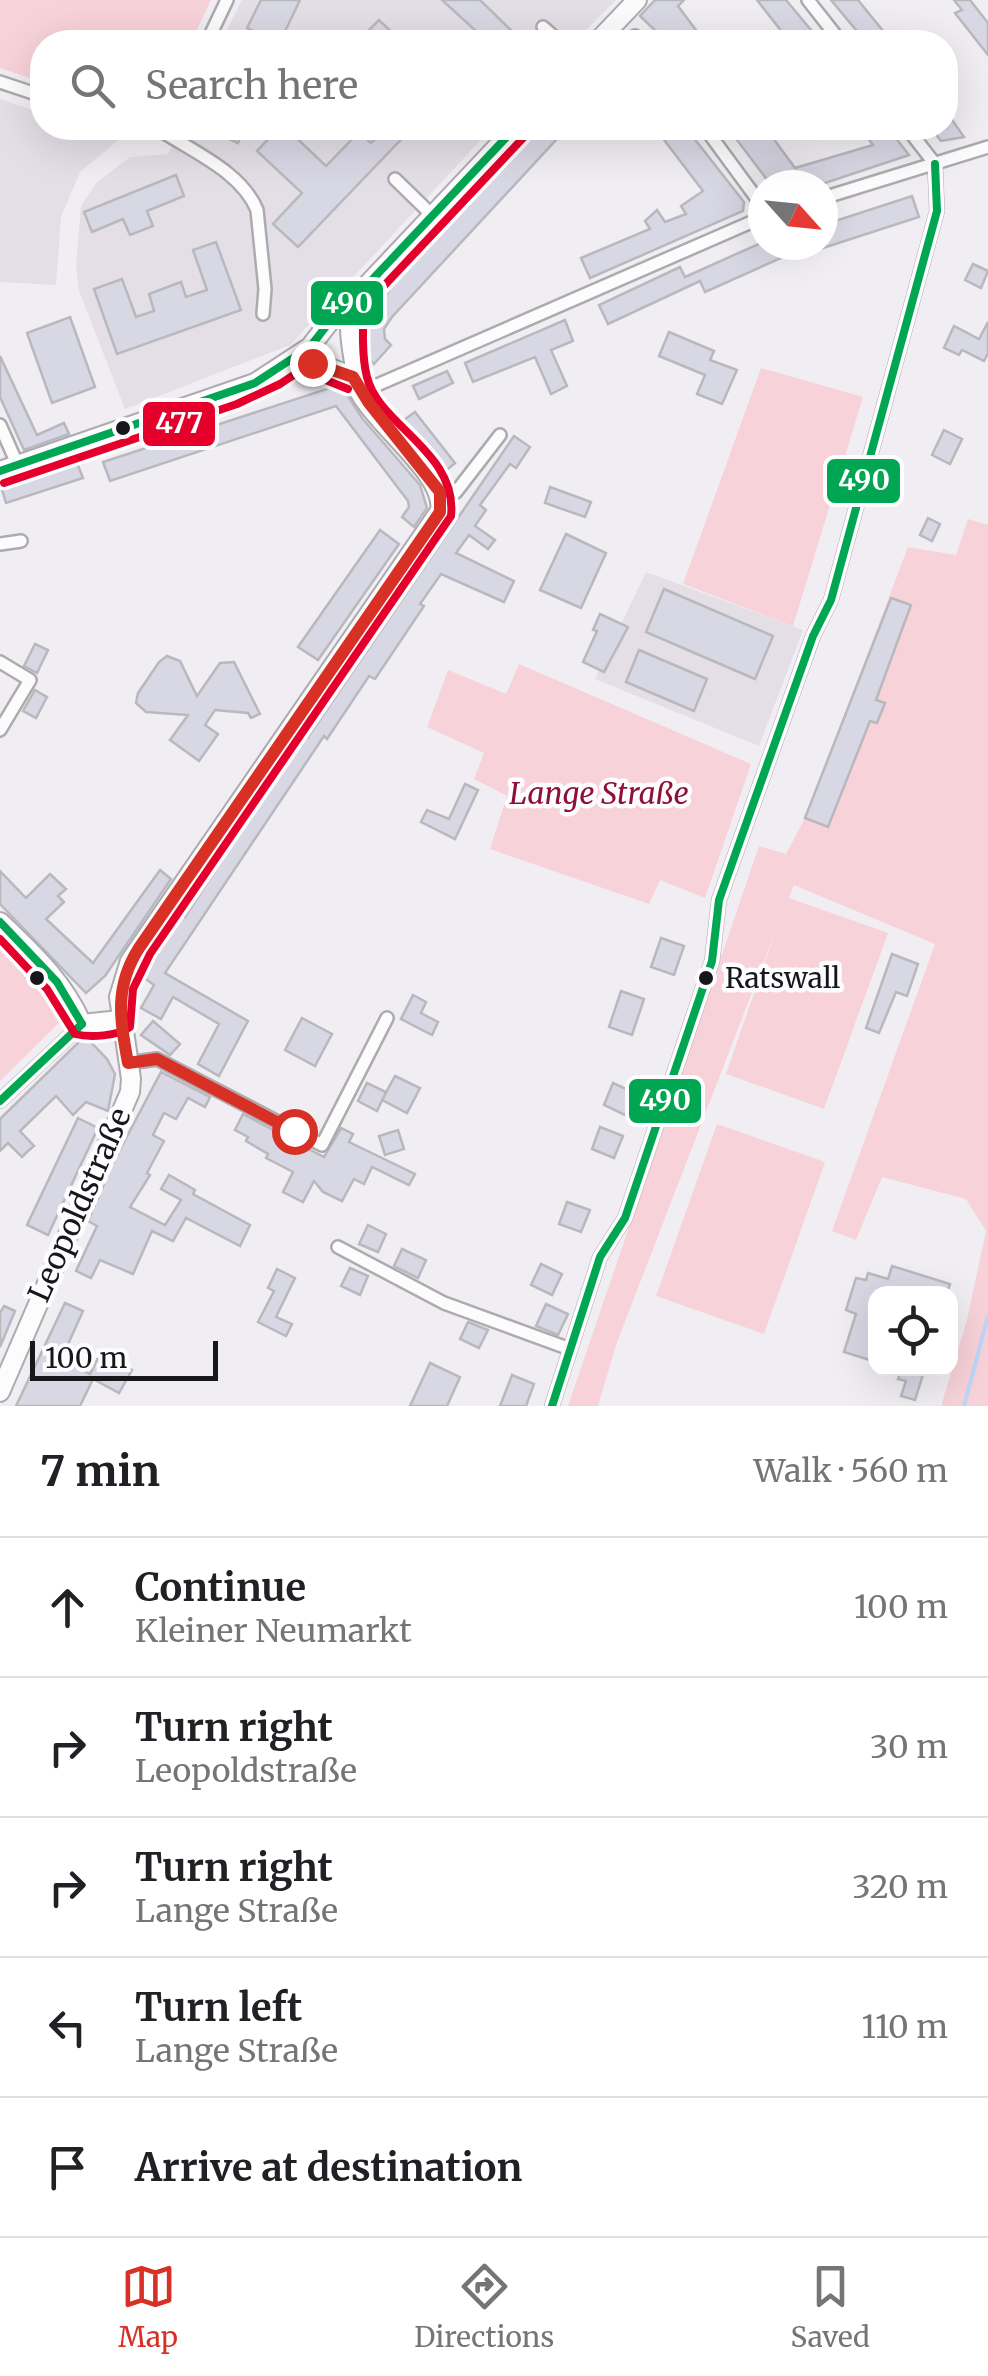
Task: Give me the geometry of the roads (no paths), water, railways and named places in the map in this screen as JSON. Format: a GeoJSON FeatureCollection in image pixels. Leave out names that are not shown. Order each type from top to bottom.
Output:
{"type":"FeatureCollection","features":[{"type":"Feature","properties":{"kind":"main road"},"geometry":{"type":"LineString","coordinates":[[608,30],[637,0]]}},
{"type":"Feature","properties":{"kind":"main road"},"geometry":{"type":"LineString","coordinates":[[9,468],[244,388],[299,356],[341,307],[504,140]]}},
{"type":"Feature","properties":{"kind":"main road"},"geometry":{"type":"LineString","coordinates":[[352,300],[348,333],[357,384]]}},
{"type":"Feature","properties":{"kind":"main road"},"geometry":{"type":"LineString","coordinates":[[0,922],[59,982],[82,1024],[120,1017],[121,986],[139,948],[438,516],[442,500],[435,485],[357,384],[299,356]]}},
{"type":"Feature","properties":{"kind":"main road","name":"Leopoldstraße"},"geometry":{"type":"LineString","coordinates":[[0,1390],[128,1099],[131,1079],[120,1017]]}},
{"type":"Feature","properties":{"kind":"street"},"geometry":{"type":"LineString","coordinates":[[213,30],[227,0]]}},
{"type":"Feature","properties":{"kind":"street"},"geometry":{"type":"LineString","coordinates":[[808,0],[832,30]]}},
{"type":"Feature","properties":{"kind":"street"},"geometry":{"type":"LineString","coordinates":[[543,27],[546,30]]}},
{"type":"Feature","properties":{"kind":"street"},"geometry":{"type":"LineString","coordinates":[[0,82],[30,92]]}},
{"type":"Feature","properties":{"kind":"street"},"geometry":{"type":"LineString","coordinates":[[176,140],[241,183],[252,198],[257,210],[263,272],[263,314]]}},
{"type":"Feature","properties":{"kind":"street"},"geometry":{"type":"LineString","coordinates":[[713,140],[748,187]]}},
{"type":"Feature","properties":{"kind":"street"},"geometry":{"type":"LineString","coordinates":[[552,1406],[600,1257],[625,1218],[712,961],[719,900],[812,636],[831,600],[937,211],[936,164],[917,140]]}},
{"type":"Feature","properties":{"kind":"street"},"geometry":{"type":"LineString","coordinates":[[838,193],[988,147]]}},
{"type":"Feature","properties":{"kind":"street"},"geometry":{"type":"LineString","coordinates":[[394,179],[432,216]]}},
{"type":"Feature","properties":{"kind":"street"},"geometry":{"type":"LineString","coordinates":[[357,384],[748,224]]}},
{"type":"Feature","properties":{"kind":"street"},"geometry":{"type":"LineString","coordinates":[[0,425],[9,468]]}},
{"type":"Feature","properties":{"kind":"street"},"geometry":{"type":"LineString","coordinates":[[442,500],[456,492],[500,434]]}},
{"type":"Feature","properties":{"kind":"street"},"geometry":{"type":"LineString","coordinates":[[0,544],[21,541]]}},
{"type":"Feature","properties":{"kind":"street"},"geometry":{"type":"LineString","coordinates":[[0,662],[30,680],[0,730]]}},
{"type":"Feature","properties":{"kind":"street"},"geometry":{"type":"LineString","coordinates":[[128,1063],[157,1059],[322,1145],[387,1018]]}},
{"type":"Feature","properties":{"kind":"street"},"geometry":{"type":"LineString","coordinates":[[0,1101],[82,1024]]}},
{"type":"Feature","properties":{"kind":"street"},"geometry":{"type":"LineString","coordinates":[[338,1247],[444,1303],[570,1349]]}},
{"type":"Feature","properties":{"kind":"waterway"},"geometry":{"type":"LineString","coordinates":[[964,1406],[988,1316]]}},
{"type":"Feature","properties":{"kind":"place","name":"Ratswall"},"geometry":{"type":"Point","coordinates":[706,978]}},
{"type":"Feature","properties":{"kind":"park label","name":"Lange Straße"},"geometry":{"type":"Point","coordinates":[599,794]}}]}
